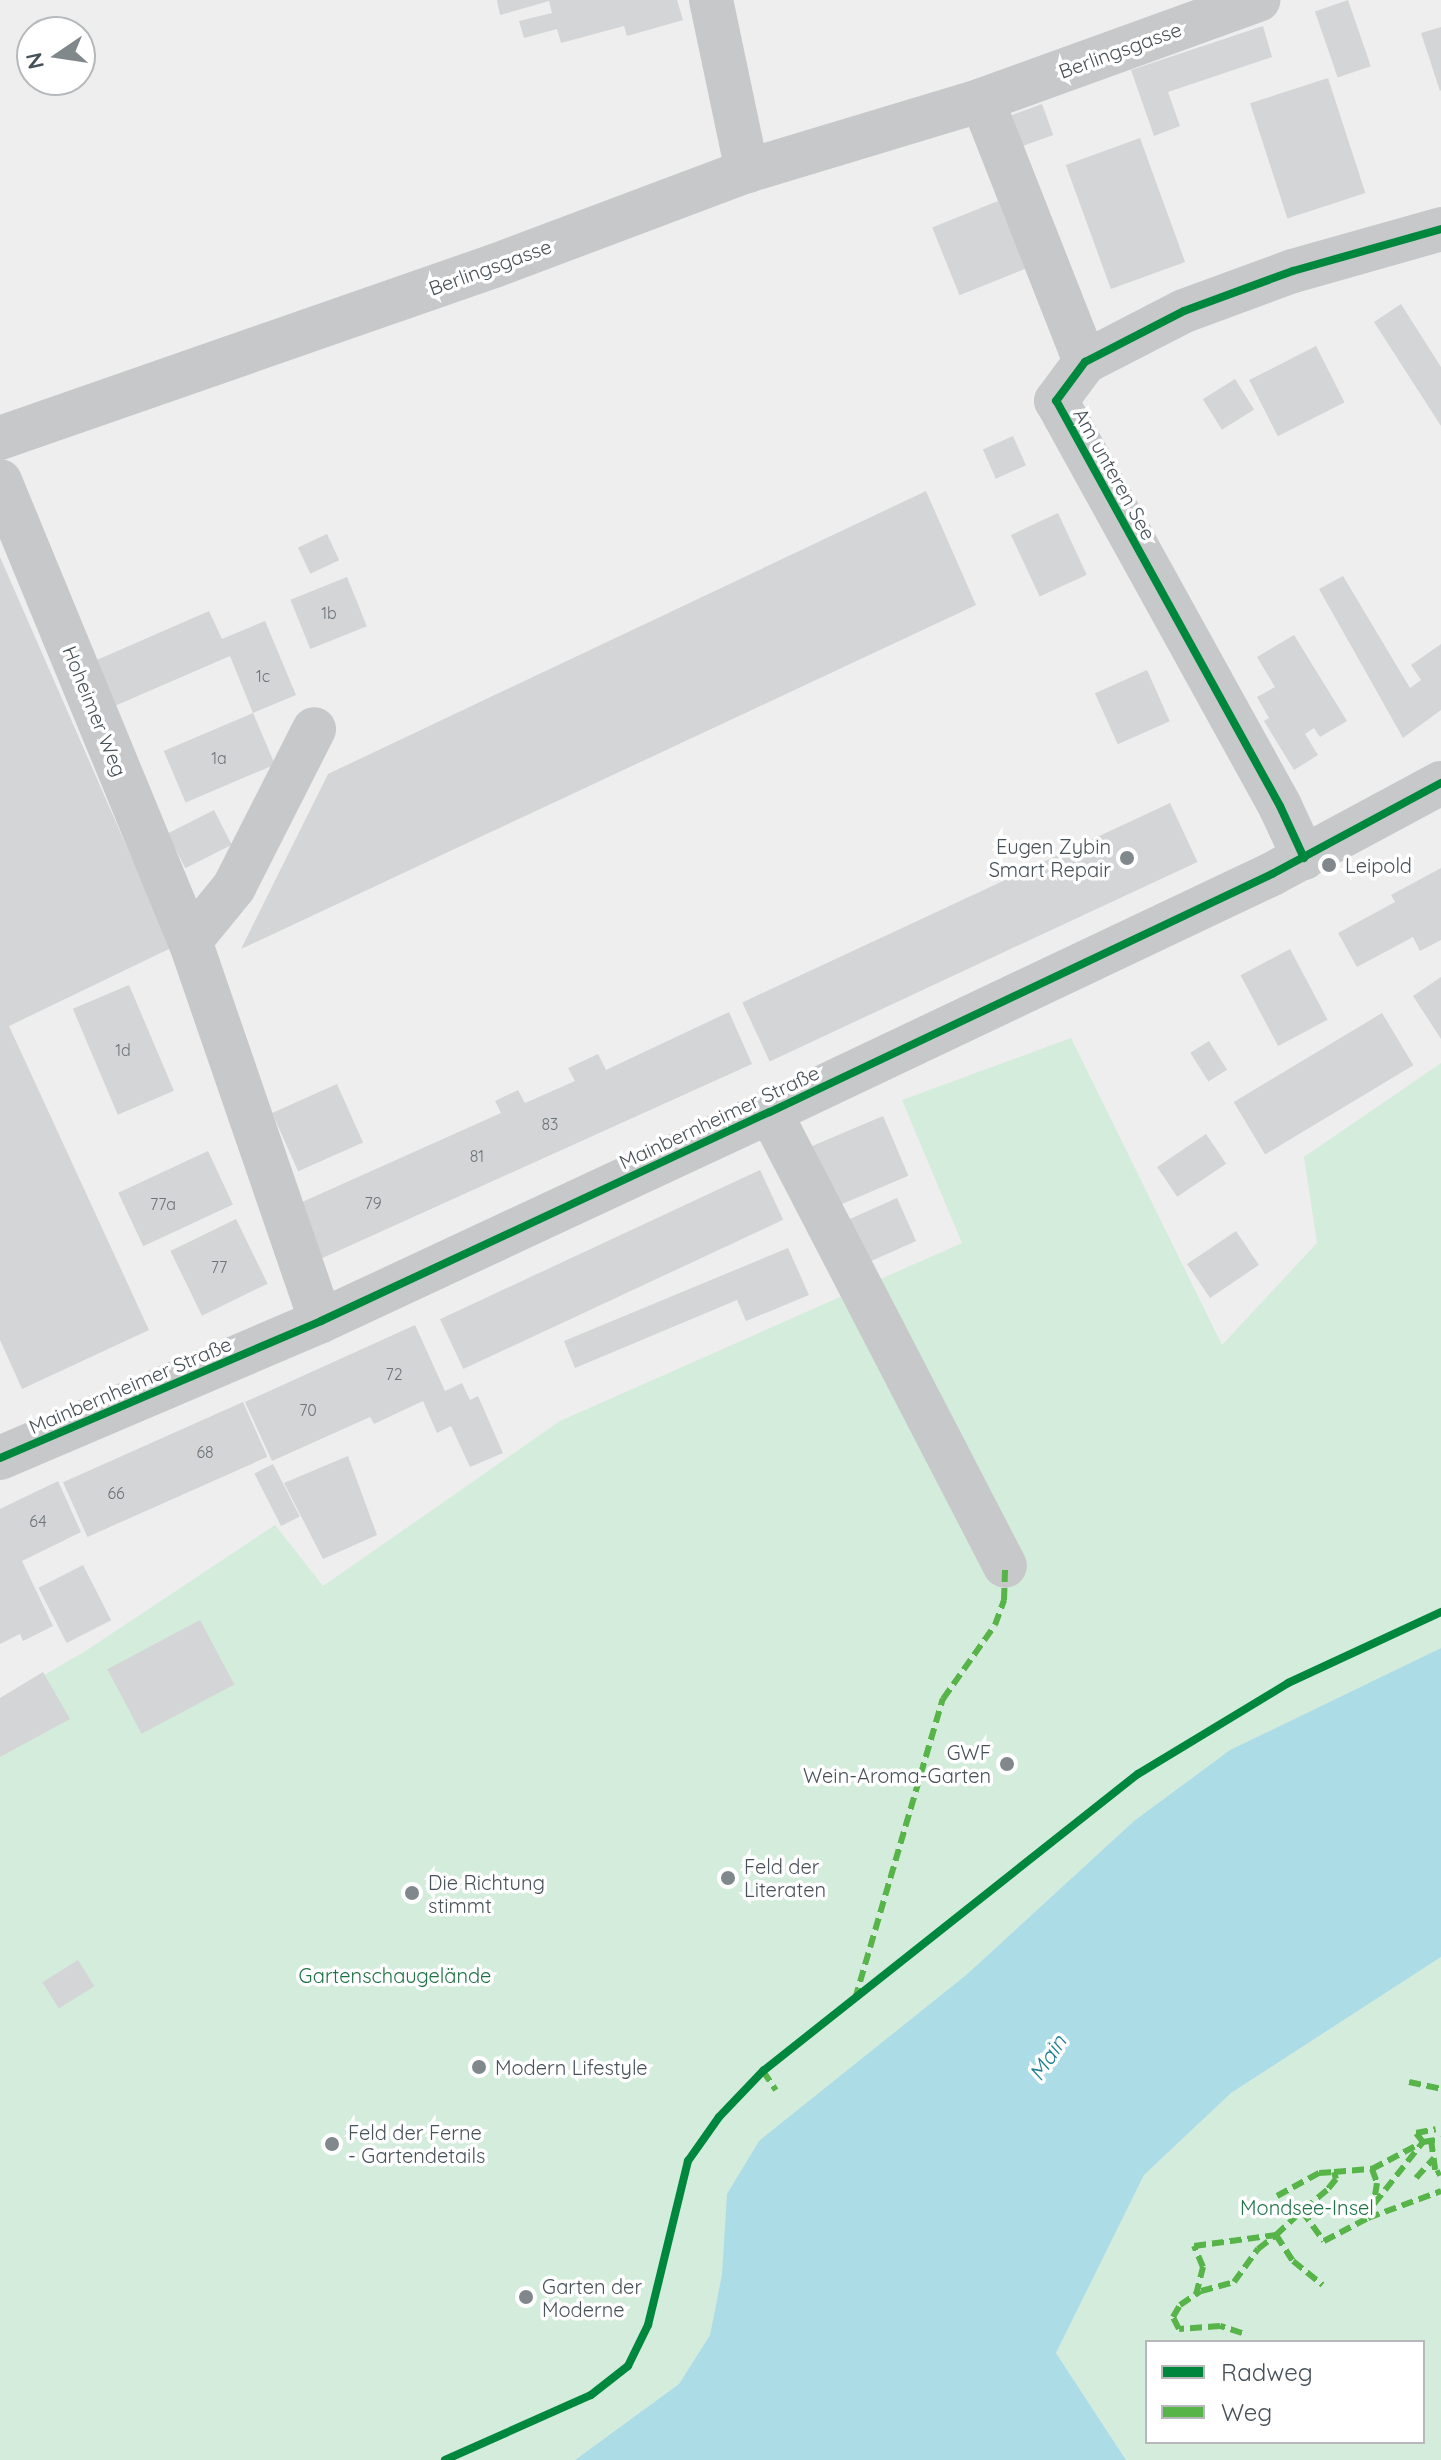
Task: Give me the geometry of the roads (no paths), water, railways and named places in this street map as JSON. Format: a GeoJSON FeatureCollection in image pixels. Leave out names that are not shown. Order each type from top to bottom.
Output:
{"type":"FeatureCollection","features":[{"type":"Feature","properties":{"kind":"street"},"geometry":{"type":"LineString","coordinates":[[711,0],[747,171]]}},
{"type":"Feature","properties":{"kind":"street","name":"Berlingsgasse"},"geometry":{"type":"LineString","coordinates":[[0,438],[494,266],[747,171],[982,100],[1259,0]]}},
{"type":"Feature","properties":{"kind":"street"},"geometry":{"type":"LineString","coordinates":[[982,100],[1085,362]]}},
{"type":"Feature","properties":{"kind":"street","name":"Am unteren See"},"geometry":{"type":"LineString","coordinates":[[1304,858],[1280,806],[1056,401],[1085,362],[1184,311],[1293,271],[1441,229]]}},
{"type":"Feature","properties":{"kind":"street","name":"Hoheimer Weg"},"geometry":{"type":"LineString","coordinates":[[0,481],[190,941],[321,1321]]}},
{"type":"Feature","properties":{"kind":"street"},"geometry":{"type":"LineString","coordinates":[[190,941],[234,887],[314,729]]}},
{"type":"Feature","properties":{"kind":"street","name":"Mainbernheimer Straße"},"geometry":{"type":"LineString","coordinates":[[0,1458],[321,1321],[770,1112],[1304,858],[1441,783]]}},
{"type":"Feature","properties":{"kind":"street"},"geometry":{"type":"LineString","coordinates":[[770,1112],[1005,1566]]}},
{"type":"Feature","properties":{"kind":"water","name":"Main"},"geometry":{"type":"Polygon","coordinates":[[[1441,1648],[1441,1957],[1231,2093],[1144,2175],[1056,2353],[1126,2460],[575,2460],[679,2384],[710,2335],[722,2274],[727,2194],[759,2141],[965,1976],[1134,1821],[1230,1750],[1441,1648]]]}},
{"type":"Feature","properties":{"kind":"place","name":"Eugen Zybin Smart Repair"},"geometry":{"type":"Point","coordinates":[1127,858]}},
{"type":"Feature","properties":{"kind":"place","name":"Leipold"},"geometry":{"type":"Point","coordinates":[1329,865]}},
{"type":"Feature","properties":{"kind":"place","name":"GWF Wein-Aroma-Garten"},"geometry":{"type":"Point","coordinates":[1007,1764]}},
{"type":"Feature","properties":{"kind":"place","name":"Feld der Literaten"},"geometry":{"type":"Point","coordinates":[728,1878]}},
{"type":"Feature","properties":{"kind":"place","name":"Die Richtung stimmt"},"geometry":{"type":"Point","coordinates":[412,1893]}},
{"type":"Feature","properties":{"kind":"place","name":"Modern Lifestyle"},"geometry":{"type":"Point","coordinates":[479,2067]}},
{"type":"Feature","properties":{"kind":"place","name":"Feld der Ferne - Gartendetails"},"geometry":{"type":"Point","coordinates":[332,2144]}},
{"type":"Feature","properties":{"kind":"place","name":"Garten der Moderne"},"geometry":{"type":"Point","coordinates":[526,2297]}},
{"type":"Feature","properties":{"kind":"park label","name":"Gartenschaugelände"},"geometry":{"type":"Point","coordinates":[395,1975]}},
{"type":"Feature","properties":{"kind":"park label","name":"Mondsee-Insel"},"geometry":{"type":"Point","coordinates":[1307,2207]}}]}
